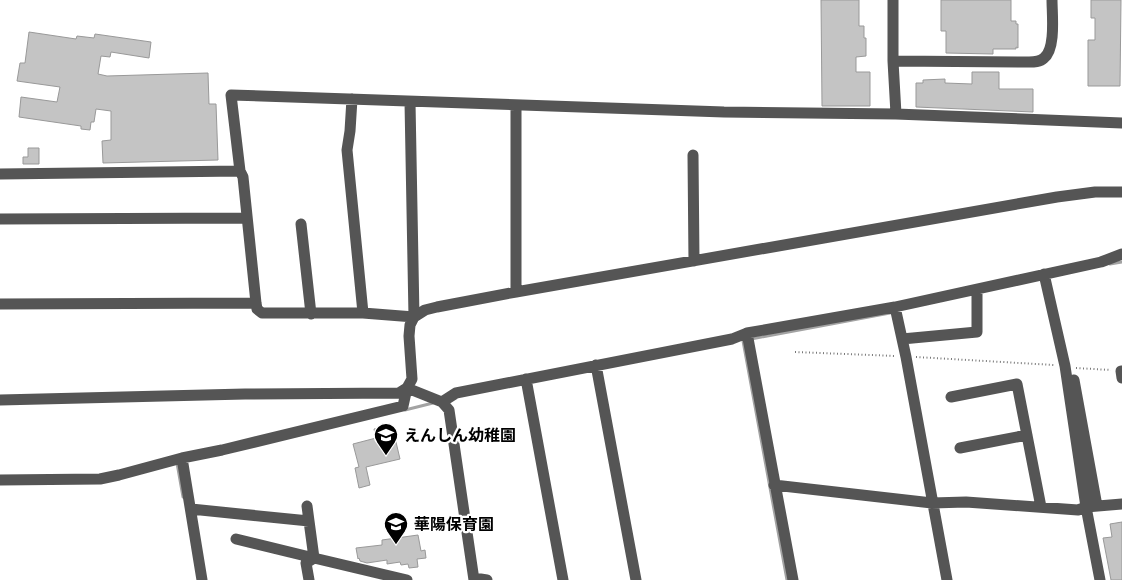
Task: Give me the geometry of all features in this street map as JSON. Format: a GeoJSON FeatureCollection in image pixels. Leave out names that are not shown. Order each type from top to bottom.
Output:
{"type":"FeatureCollection","features":[{"type":"Feature","properties":{"kind":"street"},"geometry":{"type":"LineString","coordinates":[[893,0],[893,61],[896,114]]}},
{"type":"Feature","properties":{"kind":"street"},"geometry":{"type":"LineString","coordinates":[[893,61],[1040,61],[1049,52],[1051,45],[1052,0]]}},
{"type":"Feature","properties":{"kind":"street"},"geometry":{"type":"LineString","coordinates":[[1122,123],[896,114],[734,113],[231,95],[240,171],[243,177],[256,303],[257,309],[262,313],[363,313],[414,317],[425,310],[437,307],[516,292],[1057,197],[1095,192],[1122,192]]}},
{"type":"Feature","properties":{"kind":"street"},"geometry":{"type":"LineString","coordinates":[[352,99],[347,150],[363,313]]}},
{"type":"Feature","properties":{"kind":"street"},"geometry":{"type":"LineString","coordinates":[[0,480],[100,478],[119,475],[182,458],[403,406],[407,388],[412,379],[409,336],[410,325],[414,317],[410,102]]}},
{"type":"Feature","properties":{"kind":"street"},"geometry":{"type":"LineString","coordinates":[[516,105],[516,292]]}},
{"type":"Feature","properties":{"kind":"street"},"geometry":{"type":"LineString","coordinates":[[693,155],[694,261]]}},
{"type":"Feature","properties":{"kind":"street"},"geometry":{"type":"LineString","coordinates":[[0,174],[240,171]]}},
{"type":"Feature","properties":{"kind":"street"},"geometry":{"type":"LineString","coordinates":[[0,219],[247,218]]}},
{"type":"Feature","properties":{"kind":"street"},"geometry":{"type":"LineString","coordinates":[[302,224],[311,314]]}},
{"type":"Feature","properties":{"kind":"street"},"geometry":{"type":"LineString","coordinates":[[442,402],[456,393],[732,339],[747,333],[896,307],[1101,262],[1122,254]]}},
{"type":"Feature","properties":{"kind":"street"},"geometry":{"type":"LineString","coordinates":[[1044,274],[1068,367],[1092,507],[1100,580]]}},
{"type":"Feature","properties":{"kind":"street"},"geometry":{"type":"LineString","coordinates":[[902,338],[977,332],[977,289]]}},
{"type":"Feature","properties":{"kind":"street"},"geometry":{"type":"LineString","coordinates":[[0,304],[256,303]]}},
{"type":"Feature","properties":{"kind":"street"},"geometry":{"type":"LineString","coordinates":[[896,307],[947,580]]}},
{"type":"Feature","properties":{"kind":"street"},"geometry":{"type":"LineString","coordinates":[[747,333],[793,580]]}},
{"type":"Feature","properties":{"kind":"street"},"geometry":{"type":"LineString","coordinates":[[596,365],[636,580]]}},
{"type":"Feature","properties":{"kind":"street"},"geometry":{"type":"LineString","coordinates":[[526,378],[563,580]]}},
{"type":"Feature","properties":{"kind":"street"},"geometry":{"type":"LineString","coordinates":[[950,397],[1017,384],[1041,508]]}},
{"type":"Feature","properties":{"kind":"street"},"geometry":{"type":"LineString","coordinates":[[0,400],[245,394],[399,393],[407,388]]}},
{"type":"Feature","properties":{"kind":"street"},"geometry":{"type":"LineString","coordinates":[[407,388],[442,402],[449,410],[474,579],[487,580]]}},
{"type":"Feature","properties":{"kind":"street"},"geometry":{"type":"LineString","coordinates":[[960,448],[1027,435]]}},
{"type":"Feature","properties":{"kind":"street"},"geometry":{"type":"LineString","coordinates":[[182,458],[202,580]]}},
{"type":"Feature","properties":{"kind":"street"},"geometry":{"type":"LineString","coordinates":[[774,485],[932,503],[966,502],[1078,510],[1122,504]]}},
{"type":"Feature","properties":{"kind":"street"},"geometry":{"type":"LineString","coordinates":[[307,506],[314,558]]}},
{"type":"Feature","properties":{"kind":"street"},"geometry":{"type":"LineString","coordinates":[[191,509],[309,521]]}},
{"type":"Feature","properties":{"kind":"street"},"geometry":{"type":"LineString","coordinates":[[236,539],[407,580]]}},
{"type":"Feature","properties":{"kind":"street"},"geometry":{"type":"LineString","coordinates":[[310,580],[306,563],[314,558]]}},
{"type":"Feature","properties":{"kind":"path"},"geometry":{"type":"LineString","coordinates":[[795,352],[1068,367],[1122,373]]}},
{"type":"Feature","properties":{"kind":"building"},"geometry":{"type":"Polygon","coordinates":[[[821,0],[859,0],[859,26],[864,26],[866,56],[856,57],[856,72],[870,72],[870,106],[822,106],[821,0]]]}},
{"type":"Feature","properties":{"kind":"building"},"geometry":{"type":"Polygon","coordinates":[[[941,0],[1011,0],[1011,21],[1016,21],[1016,24],[1018,24],[1018,48],[993,49],[993,54],[946,53],[946,31],[941,31],[941,0]]]}},
{"type":"Feature","properties":{"kind":"building"},"geometry":{"type":"Polygon","coordinates":[[[1091,0],[1121,0],[1120,86],[1088,86],[1088,40],[1095,40],[1095,18],[1091,18],[1091,0]]]}},
{"type":"Feature","properties":{"kind":"building"},"geometry":{"type":"Polygon","coordinates":[[[29,32],[76,39],[77,36],[94,38],[95,34],[151,42],[149,58],[111,52],[110,57],[101,56],[98,74],[107,76],[208,73],[209,104],[216,104],[218,160],[103,163],[102,141],[111,140],[111,111],[96,109],[94,122],[91,122],[90,130],[81,129],[81,126],[19,117],[21,97],[57,102],[60,87],[17,81],[20,63],[25,63],[29,32]]]}},
{"type":"Feature","properties":{"kind":"building"},"geometry":{"type":"Polygon","coordinates":[[[972,72],[999,72],[999,89],[1033,89],[1033,112],[916,107],[916,83],[923,83],[923,80],[945,79],[945,83],[972,84],[972,72]]]}},
{"type":"Feature","properties":{"kind":"building"},"geometry":{"type":"Polygon","coordinates":[[[28,148],[39,148],[39,164],[23,164],[23,157],[28,157],[28,148]]]}},
{"type":"Feature","properties":{"kind":"building"},"geometry":{"type":"Polygon","coordinates":[[[392,425],[400,459],[366,467],[370,485],[359,488],[355,468],[359,467],[353,444],[376,438],[374,429],[392,425]]]}},
{"type":"Feature","properties":{"kind":"building"},"geometry":{"type":"Polygon","coordinates":[[[1122,522],[1122,580],[1111,580],[1103,538],[1112,537],[1110,524],[1122,522]]]}},
{"type":"Feature","properties":{"kind":"building"},"geometry":{"type":"Polygon","coordinates":[[[418,535],[421,551],[425,550],[426,558],[417,559],[418,567],[409,568],[408,564],[401,565],[400,562],[387,564],[387,560],[367,563],[358,559],[356,548],[382,545],[382,540],[418,535]]]}},
{"type":"Feature","properties":{"kind":"waterway"},"geometry":{"type":"LineString","coordinates":[[1110,264],[1122,262]]}},
{"type":"Feature","properties":{"kind":"waterway"},"geometry":{"type":"LineString","coordinates":[[751,339],[890,313]]}},
{"type":"Feature","properties":{"kind":"waterway"},"geometry":{"type":"LineString","coordinates":[[743,341],[787,580]]}},
{"type":"Feature","properties":{"kind":"waterway"},"geometry":{"type":"LineString","coordinates":[[405,410],[433,403]]}},
{"type":"Feature","properties":{"kind":"waterway"},"geometry":{"type":"LineString","coordinates":[[177,463],[183,497]]}},
{"type":"Feature","properties":{"kind":"place","name":"えんしん幼稚園"},"geometry":{"type":"Point","coordinates":[386,456]}},
{"type":"Feature","properties":{"kind":"place","name":"華陽保育園"},"geometry":{"type":"Point","coordinates":[396,545]}}]}
